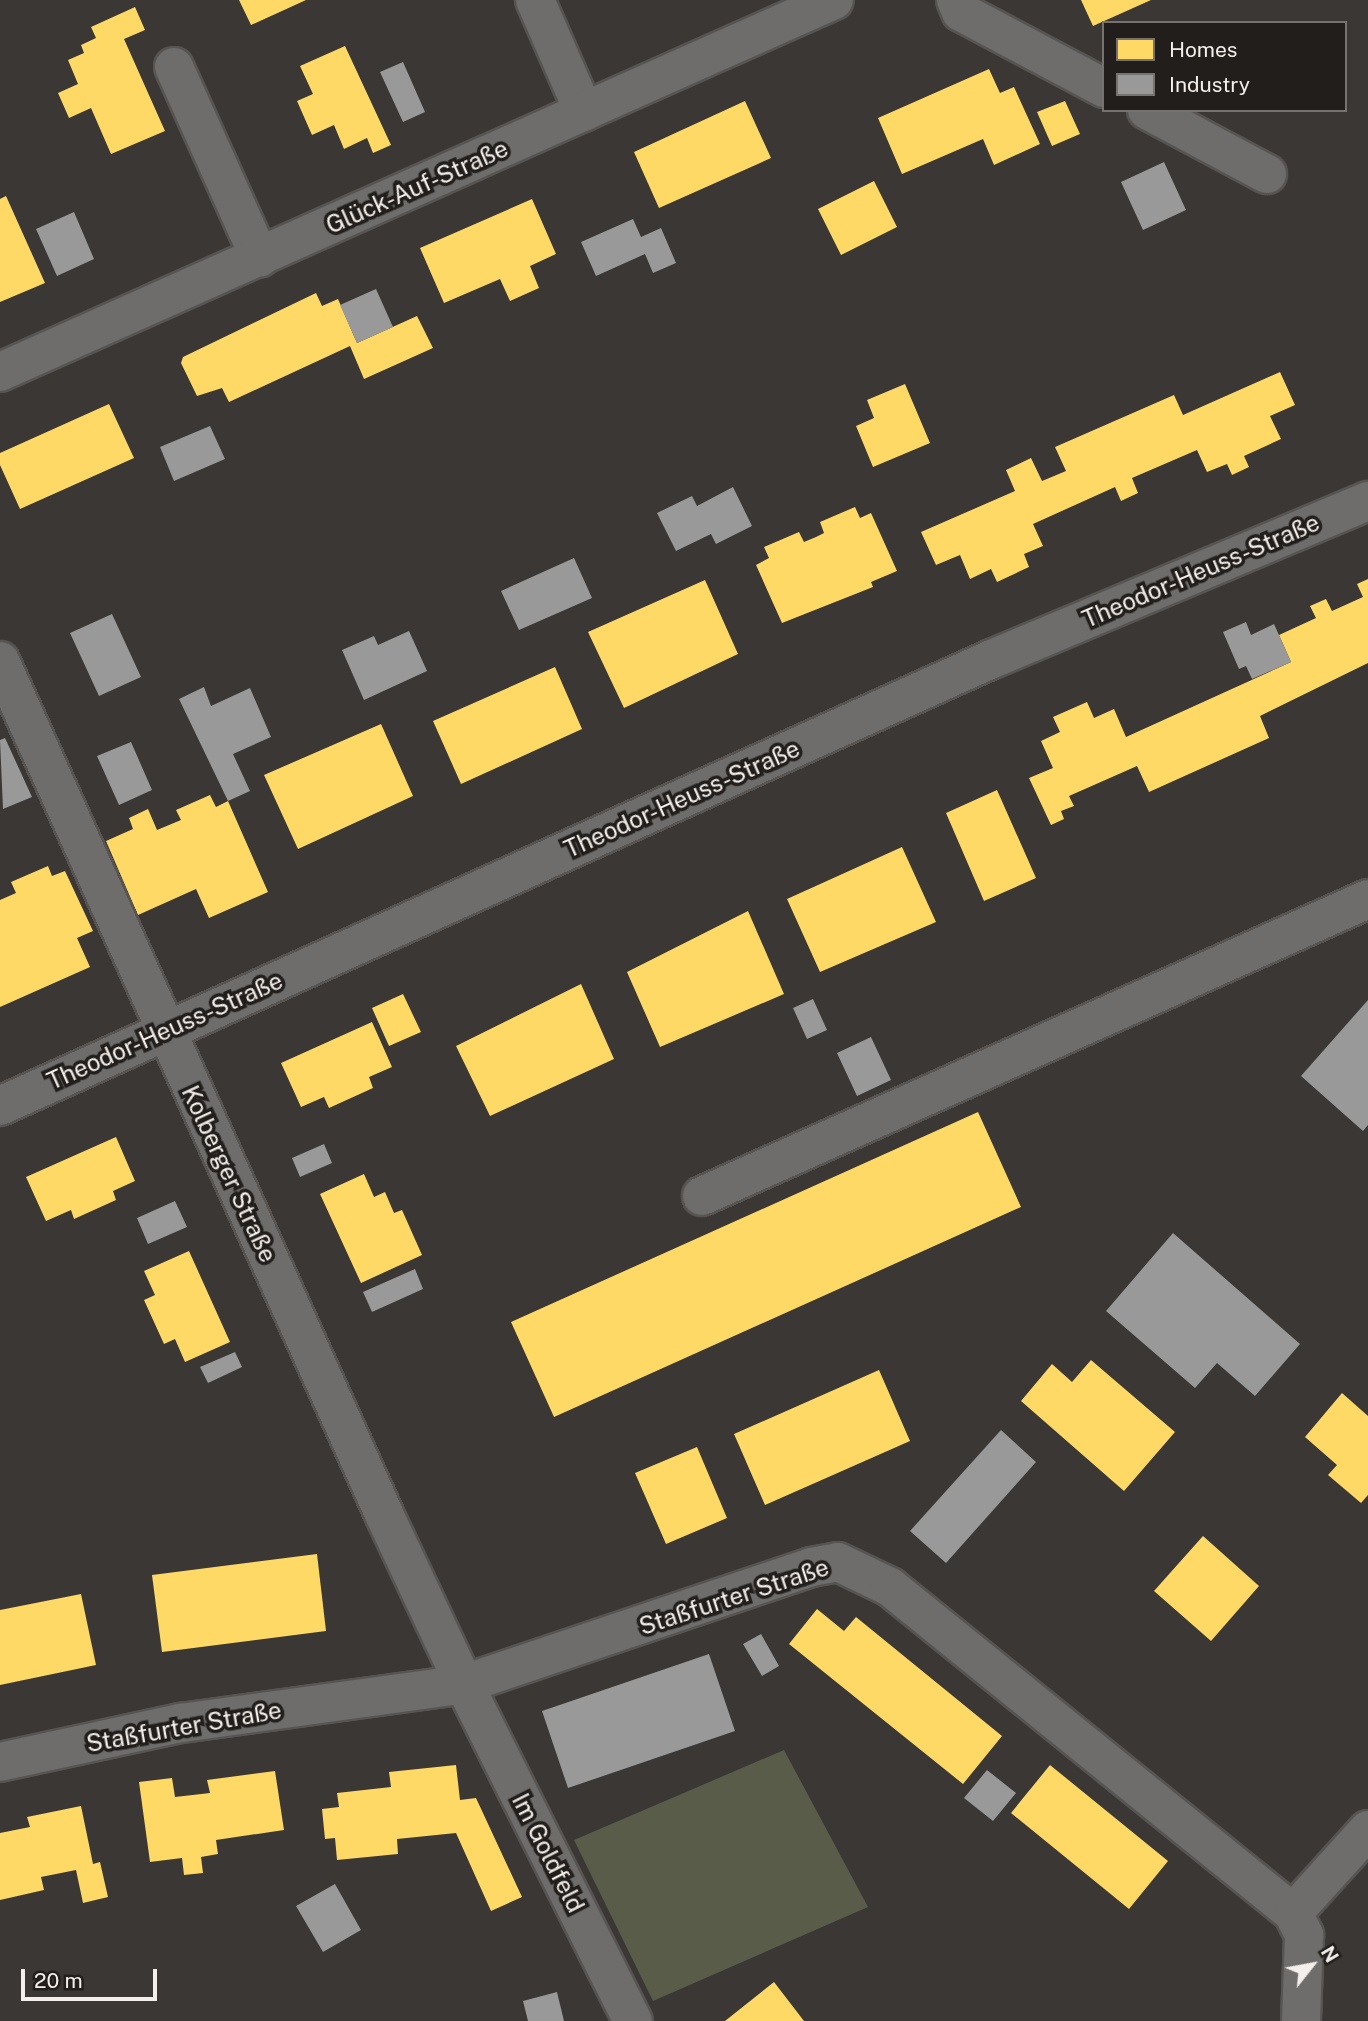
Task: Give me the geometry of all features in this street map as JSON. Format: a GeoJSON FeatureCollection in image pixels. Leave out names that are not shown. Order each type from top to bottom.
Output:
{"type":"FeatureCollection","features":[{"type":"Feature","properties":{"kind":"street"},"geometry":{"type":"LineString","coordinates":[[535,0],[584,112]]}},
{"type":"Feature","properties":{"kind":"street","name":"Glück-Auf-Straße"},"geometry":{"type":"LineString","coordinates":[[0,372],[834,0]]}},
{"type":"Feature","properties":{"kind":"street"},"geometry":{"type":"LineString","coordinates":[[956,0],[961,12],[1102,87]]}},
{"type":"Feature","properties":{"kind":"street"},"geometry":{"type":"LineString","coordinates":[[174,67],[260,257]]}},
{"type":"Feature","properties":{"kind":"street"},"geometry":{"type":"LineString","coordinates":[[1151,112],[1268,174]]}},
{"type":"Feature","properties":{"kind":"street","name":"Theodor-Heuss-Straße"},"geometry":{"type":"LineString","coordinates":[[0,1106],[992,659],[1368,501]]}},
{"type":"Feature","properties":{"kind":"street","name":"Kolberger Straße"},"geometry":{"type":"LineString","coordinates":[[0,661],[164,1032],[464,1684]]}},
{"type":"Feature","properties":{"kind":"street"},"geometry":{"type":"LineString","coordinates":[[702,1196],[1368,899]]}},
{"type":"Feature","properties":{"kind":"street","name":"Staßfurter Straße"},"geometry":{"type":"LineString","coordinates":[[0,1762],[181,1723],[464,1684],[811,1567],[838,1562],[890,1587],[1293,1913]]}},
{"type":"Feature","properties":{"kind":"street","name":"Im Goldfeld"},"geometry":{"type":"LineString","coordinates":[[464,1684],[633,2021]]}},
{"type":"Feature","properties":{"kind":"street"},"geometry":{"type":"LineString","coordinates":[[1301,2021],[1304,1936],[1293,1913],[1368,1830]]}},
{"type":"Feature","properties":{"kind":"green space"},"geometry":{"type":"Polygon","coordinates":[[[784,1750],[868,1907],[653,2001],[574,1840],[784,1750]]]}},
{"type":"Feature","properties":{"kind":"building: Homes"},"geometry":{"type":"Polygon","coordinates":[[[239,0],[306,0],[251,25],[239,0]]]}},
{"type":"Feature","properties":{"kind":"building: Homes"},"geometry":{"type":"Polygon","coordinates":[[[1081,0],[1151,0],[1102,21],[1093,26],[1081,0]]]}},
{"type":"Feature","properties":{"kind":"building: Homes"},"geometry":{"type":"Polygon","coordinates":[[[135,7],[145,30],[124,39],[165,131],[111,154],[91,108],[69,118],[58,93],[78,84],[68,60],[84,53],[81,45],[96,38],[91,27],[135,7]]]}},
{"type":"Feature","properties":{"kind":"building: Homes"},"geometry":{"type":"Polygon","coordinates":[[[345,46],[391,145],[373,153],[367,138],[344,149],[334,125],[312,135],[297,101],[313,94],[300,66],[345,46]]]}},
{"type":"Feature","properties":{"kind":"building: Homes"},"geometry":{"type":"Polygon","coordinates":[[[989,69],[1000,93],[1014,87],[1040,144],[994,165],[983,139],[902,174],[878,118],[989,69]]]}},
{"type":"Feature","properties":{"kind":"building: Homes"},"geometry":{"type":"Polygon","coordinates":[[[745,101],[771,158],[659,208],[634,152],[745,101]]]}},
{"type":"Feature","properties":{"kind":"building: Homes"},"geometry":{"type":"Polygon","coordinates":[[[1065,101],[1080,134],[1052,146],[1037,112],[1065,101]]]}},
{"type":"Feature","properties":{"kind":"building: Homes"},"geometry":{"type":"Polygon","coordinates":[[[874,181],[897,227],[841,255],[818,209],[874,181]]]}},
{"type":"Feature","properties":{"kind":"building: Homes"},"geometry":{"type":"Polygon","coordinates":[[[6,196],[45,283],[0,302],[0,199],[6,196]]]}},
{"type":"Feature","properties":{"kind":"building: Homes"},"geometry":{"type":"Polygon","coordinates":[[[532,199],[556,254],[530,266],[539,288],[510,301],[500,279],[444,303],[420,248],[532,199]]]}},
{"type":"Feature","properties":{"kind":"building: Homes"},"geometry":{"type":"Polygon","coordinates":[[[316,293],[322,306],[338,299],[357,343],[417,316],[433,348],[364,379],[350,346],[229,402],[222,388],[197,396],[181,363],[183,357],[316,293]]]}},
{"type":"Feature","properties":{"kind":"building: Homes"},"geometry":{"type":"Polygon","coordinates":[[[1280,372],[1295,405],[1270,416],[1281,439],[1244,456],[1249,467],[1232,475],[1227,464],[1207,472],[1197,450],[1132,478],[1138,493],[1121,501],[1115,487],[1033,524],[1043,546],[1024,554],[1029,567],[997,582],[991,569],[970,579],[960,555],[936,565],[921,532],[1015,491],[1006,470],[1031,458],[1042,481],[1066,471],[1055,447],[1174,395],[1183,415],[1280,372]]]}},
{"type":"Feature","properties":{"kind":"building: Homes"},"geometry":{"type":"Polygon","coordinates":[[[905,384],[930,443],[873,467],[856,426],[874,418],[867,400],[905,384]]]}},
{"type":"Feature","properties":{"kind":"building: Homes"},"geometry":{"type":"Polygon","coordinates":[[[109,404],[134,458],[20,509],[0,465],[0,453],[109,404]]]}},
{"type":"Feature","properties":{"kind":"building: Homes"},"geometry":{"type":"Polygon","coordinates":[[[855,507],[860,518],[871,513],[897,571],[871,582],[873,587],[782,623],[756,565],[769,558],[764,547],[799,532],[804,542],[816,537],[824,533],[820,522],[855,507]]]}},
{"type":"Feature","properties":{"kind":"building: Homes"},"geometry":{"type":"Polygon","coordinates":[[[1368,579],[1368,663],[1260,716],[1269,738],[1149,792],[1137,766],[1069,796],[1074,806],[1061,811],[1064,819],[1051,825],[1029,778],[1053,768],[1041,741],[1060,732],[1053,717],[1087,702],[1094,718],[1114,709],[1126,737],[1291,662],[1279,635],[1316,618],[1310,606],[1326,599],[1332,611],[1363,597],[1357,584],[1368,579]]]}},
{"type":"Feature","properties":{"kind":"building: Homes"},"geometry":{"type":"Polygon","coordinates":[[[705,580],[738,654],[624,708],[588,632],[705,580]]]}},
{"type":"Feature","properties":{"kind":"building: Homes"},"geometry":{"type":"Polygon","coordinates":[[[555,667],[582,729],[461,784],[433,721],[555,667]]]}},
{"type":"Feature","properties":{"kind":"building: Homes"},"geometry":{"type":"Polygon","coordinates":[[[381,724],[413,796],[298,849],[264,775],[381,724]]]}},
{"type":"Feature","properties":{"kind":"building: Homes"},"geometry":{"type":"Polygon","coordinates":[[[997,790],[1036,878],[984,901],[946,813],[997,790]]]}},
{"type":"Feature","properties":{"kind":"building: Homes"},"geometry":{"type":"Polygon","coordinates":[[[210,795],[216,807],[228,801],[268,892],[209,918],[196,889],[138,915],[106,841],[133,829],[129,818],[148,809],[157,830],[181,820],[176,810],[210,795]]]}},
{"type":"Feature","properties":{"kind":"building: Homes"},"geometry":{"type":"Polygon","coordinates":[[[902,847],[936,922],[820,972],[787,899],[902,847]]]}},
{"type":"Feature","properties":{"kind":"building: Homes"},"geometry":{"type":"Polygon","coordinates":[[[48,866],[52,876],[65,871],[93,931],[77,938],[90,967],[0,1007],[0,900],[16,893],[11,882],[48,866]]]}},
{"type":"Feature","properties":{"kind":"building: Homes"},"geometry":{"type":"Polygon","coordinates":[[[748,911],[784,994],[660,1047],[627,972],[748,911]]]}},
{"type":"Feature","properties":{"kind":"building: Homes"},"geometry":{"type":"Polygon","coordinates":[[[581,984],[614,1059],[490,1116],[456,1046],[581,984]]]}},
{"type":"Feature","properties":{"kind":"building: Homes"},"geometry":{"type":"Polygon","coordinates":[[[403,994],[421,1032],[389,1046],[372,1008],[403,994]]]}},
{"type":"Feature","properties":{"kind":"building: Homes"},"geometry":{"type":"Polygon","coordinates":[[[372,1022],[392,1067],[369,1077],[373,1088],[329,1108],[324,1097],[301,1107],[281,1063],[372,1022]]]}},
{"type":"Feature","properties":{"kind":"building: Homes"},"geometry":{"type":"Polygon","coordinates":[[[978,1112],[1021,1207],[554,1417],[511,1322],[978,1112]]]}},
{"type":"Feature","properties":{"kind":"building: Homes"},"geometry":{"type":"Polygon","coordinates":[[[116,1137],[135,1181],[113,1191],[116,1200],[74,1219],[71,1210],[46,1221],[26,1177],[116,1137]]]}},
{"type":"Feature","properties":{"kind":"building: Homes"},"geometry":{"type":"Polygon","coordinates":[[[364,1174],[374,1197],[385,1192],[394,1213],[402,1210],[422,1255],[361,1283],[320,1194],[364,1174]]]}},
{"type":"Feature","properties":{"kind":"building: Homes"},"geometry":{"type":"Polygon","coordinates":[[[189,1251],[230,1342],[185,1362],[175,1339],[164,1344],[144,1300],[155,1295],[144,1271],[189,1251]]]}},
{"type":"Feature","properties":{"kind":"building: Homes"},"geometry":{"type":"Polygon","coordinates":[[[1091,1360],[1175,1432],[1124,1491],[1021,1401],[1052,1364],[1072,1382],[1091,1360]]]}},
{"type":"Feature","properties":{"kind":"building: Homes"},"geometry":{"type":"Polygon","coordinates":[[[879,1370],[910,1441],[765,1505],[734,1434],[879,1370]]]}},
{"type":"Feature","properties":{"kind":"building: Homes"},"geometry":{"type":"Polygon","coordinates":[[[1342,1393],[1368,1416],[1368,1495],[1361,1503],[1328,1475],[1337,1465],[1305,1437],[1342,1393]]]}},
{"type":"Feature","properties":{"kind":"building: Homes"},"geometry":{"type":"Polygon","coordinates":[[[697,1447],[727,1518],[666,1544],[635,1473],[697,1447]]]}},
{"type":"Feature","properties":{"kind":"building: Homes"},"geometry":{"type":"Polygon","coordinates":[[[1203,1536],[1259,1586],[1211,1641],[1154,1591],[1203,1536]]]}},
{"type":"Feature","properties":{"kind":"building: Homes"},"geometry":{"type":"Polygon","coordinates":[[[317,1554],[326,1631],[162,1652],[152,1575],[317,1554]]]}},
{"type":"Feature","properties":{"kind":"building: Homes"},"geometry":{"type":"Polygon","coordinates":[[[81,1594],[96,1665],[0,1685],[0,1610],[81,1594]]]}},
{"type":"Feature","properties":{"kind":"building: Homes"},"geometry":{"type":"Polygon","coordinates":[[[817,1609],[844,1631],[856,1617],[1002,1736],[963,1784],[789,1644],[817,1609]]]}},
{"type":"Feature","properties":{"kind":"building: Homes"},"geometry":{"type":"Polygon","coordinates":[[[456,1765],[460,1800],[476,1798],[522,1897],[491,1911],[456,1833],[397,1839],[398,1854],[337,1860],[335,1838],[325,1839],[322,1809],[339,1807],[337,1793],[391,1787],[389,1772],[456,1765]]]}},
{"type":"Feature","properties":{"kind":"building: Homes"},"geometry":{"type":"Polygon","coordinates":[[[1050,1765],[1168,1861],[1129,1909],[1011,1813],[1050,1765]]]}},
{"type":"Feature","properties":{"kind":"building: Homes"},"geometry":{"type":"Polygon","coordinates":[[[275,1771],[284,1830],[216,1840],[218,1854],[201,1857],[203,1873],[184,1875],[182,1858],[150,1862],[139,1782],[172,1778],[175,1797],[210,1793],[207,1780],[275,1771]]]}},
{"type":"Feature","properties":{"kind":"building: Homes"},"geometry":{"type":"Polygon","coordinates":[[[81,1806],[93,1864],[100,1862],[108,1897],[83,1903],[76,1870],[41,1877],[44,1890],[0,1900],[0,1833],[30,1827],[27,1817],[81,1806]]]}},
{"type":"Feature","properties":{"kind":"building: Homes"},"geometry":{"type":"Polygon","coordinates":[[[774,1982],[804,2021],[725,2021],[774,1982]]]}},
{"type":"Feature","properties":{"kind":"building: Industry"},"geometry":{"type":"Polygon","coordinates":[[[403,62],[425,112],[403,122],[380,72],[403,62]]]}},
{"type":"Feature","properties":{"kind":"building: Industry"},"geometry":{"type":"Polygon","coordinates":[[[1164,162],[1186,210],[1143,230],[1121,182],[1164,162]]]}},
{"type":"Feature","properties":{"kind":"building: Industry"},"geometry":{"type":"Polygon","coordinates":[[[74,212],[94,259],[57,276],[36,229],[74,212]]]}},
{"type":"Feature","properties":{"kind":"building: Industry"},"geometry":{"type":"Polygon","coordinates":[[[633,219],[641,237],[661,228],[676,263],[653,273],[645,254],[596,276],[581,242],[633,219]]]}},
{"type":"Feature","properties":{"kind":"building: Industry"},"geometry":{"type":"Polygon","coordinates":[[[376,289],[393,327],[357,343],[340,305],[376,289]]]}},
{"type":"Feature","properties":{"kind":"building: Industry"},"geometry":{"type":"Polygon","coordinates":[[[210,426],[225,459],[174,481],[160,447],[210,426]]]}},
{"type":"Feature","properties":{"kind":"building: Industry"},"geometry":{"type":"Polygon","coordinates":[[[733,487],[752,526],[716,544],[711,534],[676,551],[657,513],[692,496],[697,506],[733,487]]]}},
{"type":"Feature","properties":{"kind":"building: Industry"},"geometry":{"type":"Polygon","coordinates":[[[574,558],[592,598],[519,630],[501,591],[574,558]]]}},
{"type":"Feature","properties":{"kind":"building: Industry"},"geometry":{"type":"Polygon","coordinates":[[[112,614],[141,677],[99,696],[70,633],[112,614]]]}},
{"type":"Feature","properties":{"kind":"building: Industry"},"geometry":{"type":"Polygon","coordinates":[[[1246,622],[1251,635],[1274,624],[1291,662],[1252,679],[1246,666],[1239,669],[1223,632],[1246,622]]]}},
{"type":"Feature","properties":{"kind":"building: Industry"},"geometry":{"type":"Polygon","coordinates":[[[409,631],[427,671],[364,700],[342,650],[374,636],[378,645],[409,631]]]}},
{"type":"Feature","properties":{"kind":"building: Industry"},"geometry":{"type":"Polygon","coordinates":[[[204,687],[211,706],[250,688],[271,737],[233,754],[250,791],[228,801],[179,699],[204,687]]]}},
{"type":"Feature","properties":{"kind":"building: Industry"},"geometry":{"type":"Polygon","coordinates":[[[5,738],[32,797],[3,809],[0,740],[5,738]]]}},
{"type":"Feature","properties":{"kind":"building: Industry"},"geometry":{"type":"Polygon","coordinates":[[[131,742],[152,790],[119,805],[97,756],[131,742]]]}},
{"type":"Feature","properties":{"kind":"building: Industry"},"geometry":{"type":"Polygon","coordinates":[[[813,999],[827,1030],[807,1039],[793,1008],[813,999]]]}},
{"type":"Feature","properties":{"kind":"building: Industry"},"geometry":{"type":"Polygon","coordinates":[[[1368,1000],[1368,1125],[1363,1131],[1301,1076],[1368,1000]]]}},
{"type":"Feature","properties":{"kind":"building: Industry"},"geometry":{"type":"Polygon","coordinates":[[[871,1037],[891,1080],[857,1096],[837,1053],[871,1037]]]}},
{"type":"Feature","properties":{"kind":"building: Industry"},"geometry":{"type":"Polygon","coordinates":[[[324,1144],[332,1163],[300,1177],[292,1158],[324,1144]]]}},
{"type":"Feature","properties":{"kind":"building: Industry"},"geometry":{"type":"Polygon","coordinates":[[[175,1201],[187,1227],[148,1244],[137,1218],[175,1201]]]}},
{"type":"Feature","properties":{"kind":"building: Industry"},"geometry":{"type":"Polygon","coordinates":[[[1173,1233],[1300,1344],[1255,1396],[1217,1363],[1195,1388],[1106,1311],[1173,1233]]]}},
{"type":"Feature","properties":{"kind":"building: Industry"},"geometry":{"type":"Polygon","coordinates":[[[415,1269],[423,1289],[372,1312],[363,1292],[415,1269]]]}},
{"type":"Feature","properties":{"kind":"building: Industry"},"geometry":{"type":"Polygon","coordinates":[[[235,1352],[242,1367],[208,1383],[200,1367],[235,1352]]]}},
{"type":"Feature","properties":{"kind":"building: Industry"},"geometry":{"type":"Polygon","coordinates":[[[1001,1430],[1036,1462],[946,1563],[910,1531],[1001,1430]]]}},
{"type":"Feature","properties":{"kind":"building: Industry"},"geometry":{"type":"Polygon","coordinates":[[[761,1634],[779,1666],[762,1676],[743,1644],[761,1634]]]}},
{"type":"Feature","properties":{"kind":"building: Industry"},"geometry":{"type":"Polygon","coordinates":[[[709,1654],[735,1731],[568,1788],[542,1711],[709,1654]]]}},
{"type":"Feature","properties":{"kind":"building: Industry"},"geometry":{"type":"Polygon","coordinates":[[[987,1770],[1016,1793],[993,1821],[964,1798],[987,1770]]]}},
{"type":"Feature","properties":{"kind":"building: Industry"},"geometry":{"type":"Polygon","coordinates":[[[335,1884],[361,1930],[323,1952],[296,1906],[335,1884]]]}},
{"type":"Feature","properties":{"kind":"building: Industry"},"geometry":{"type":"Polygon","coordinates":[[[557,1992],[564,2021],[528,2021],[523,2001],[557,1992]]]}}]}
